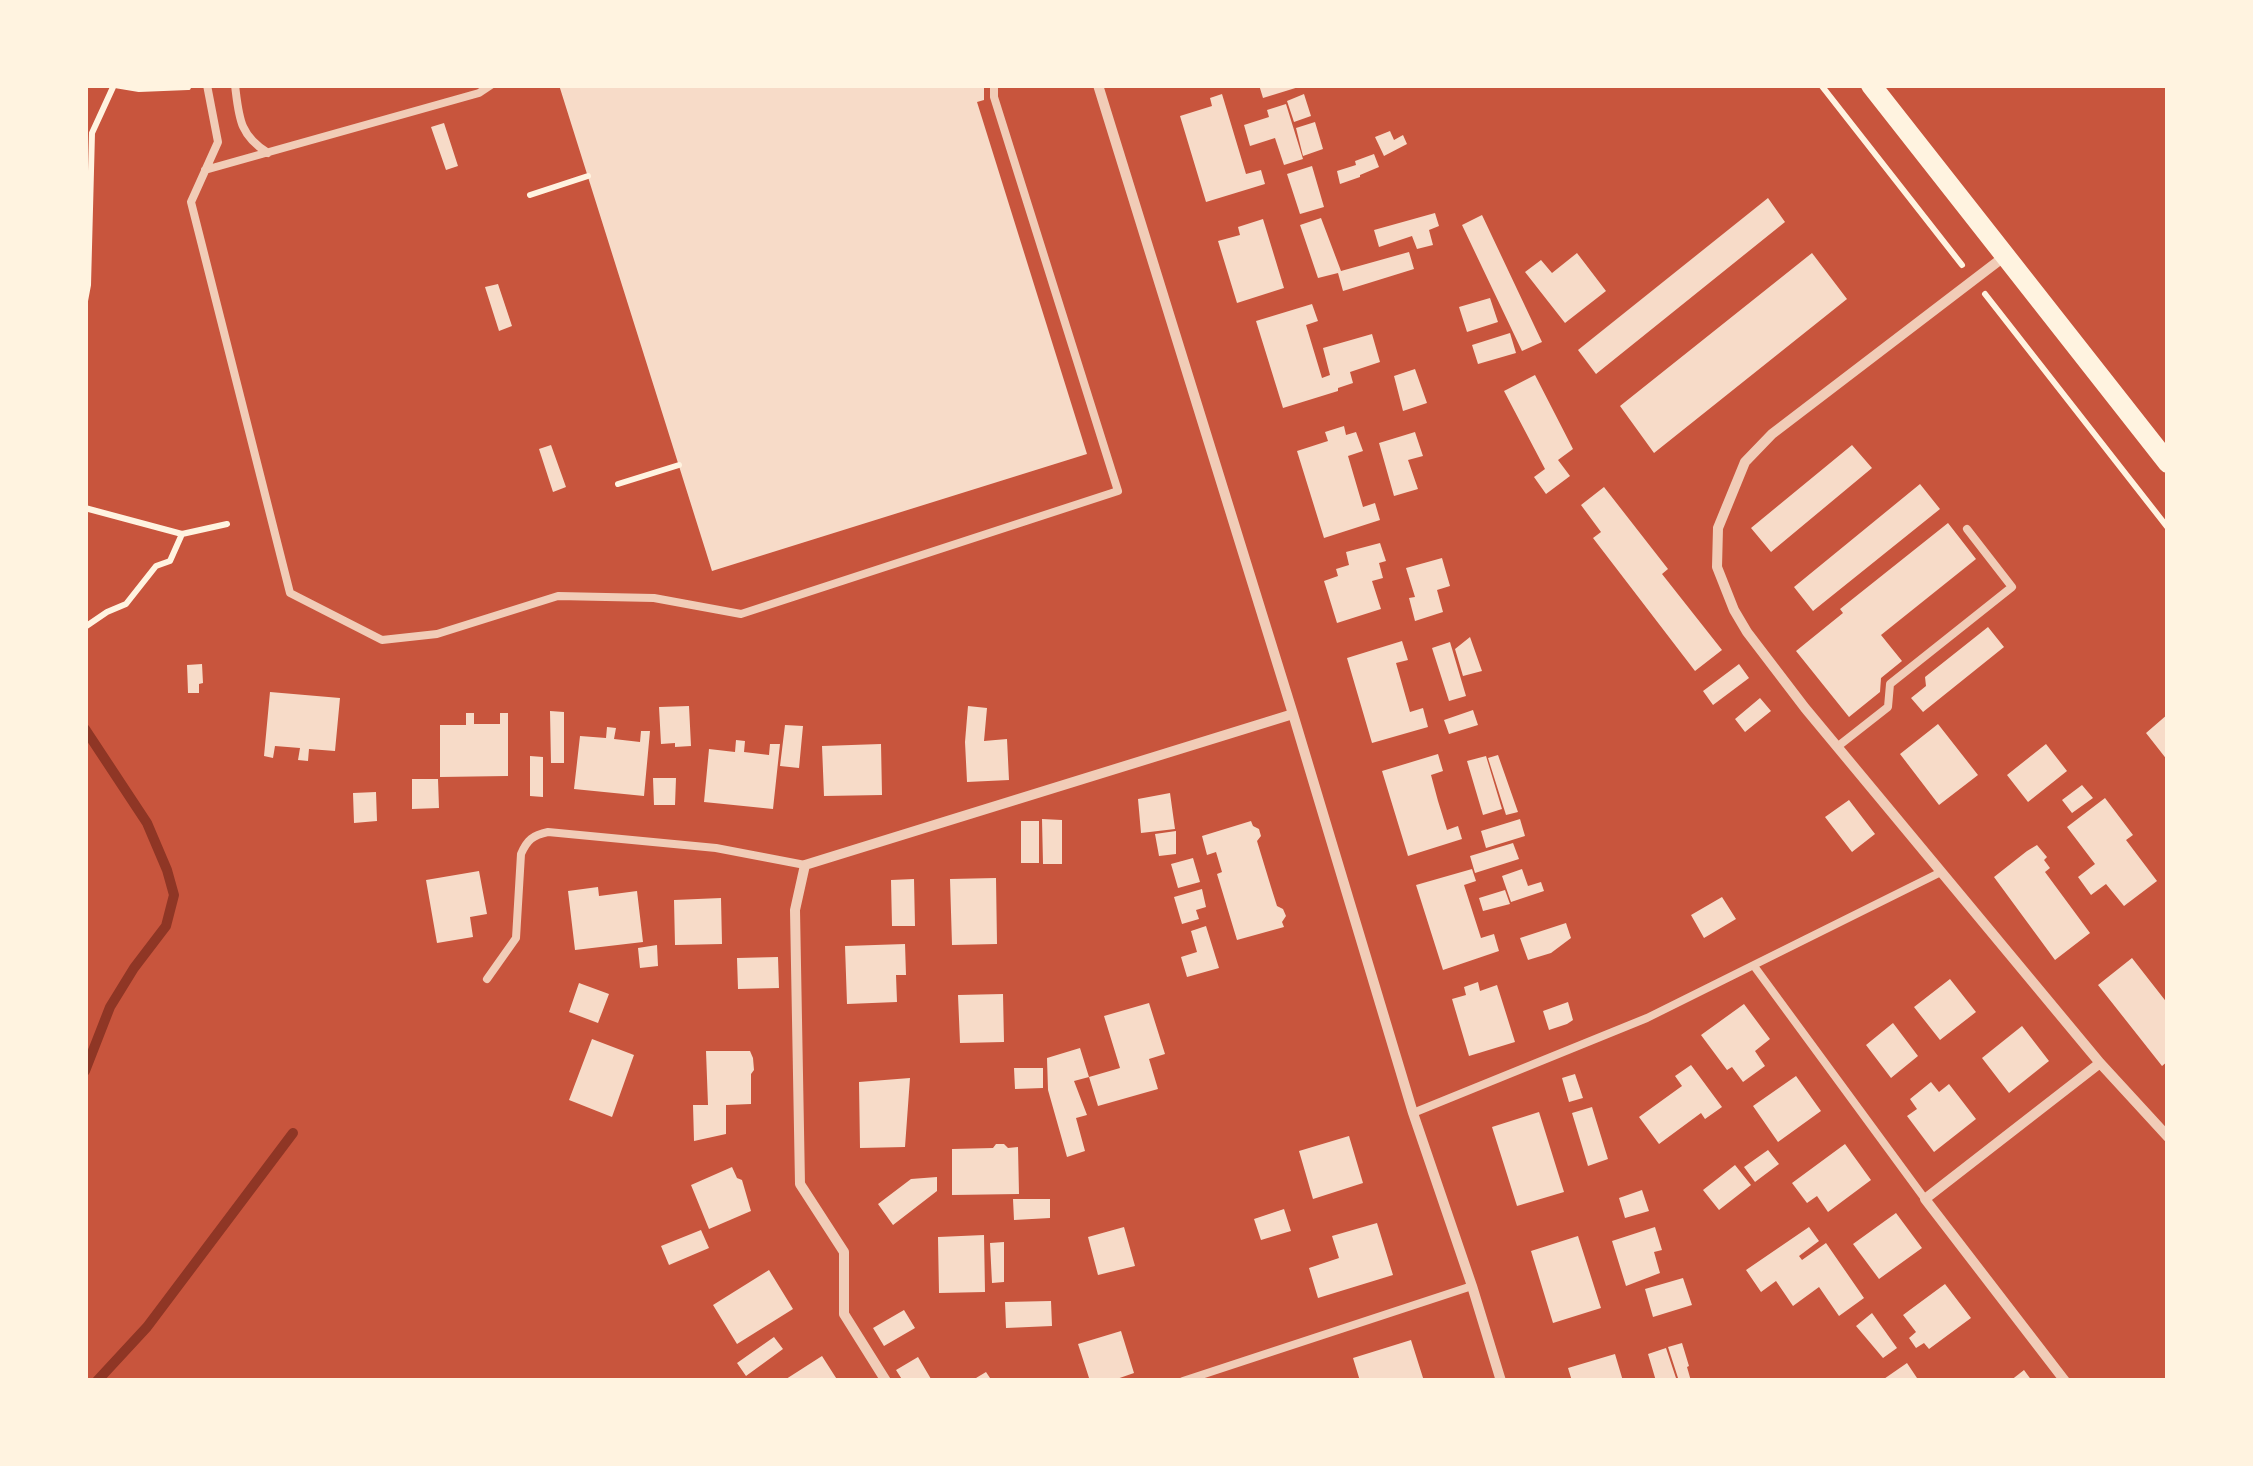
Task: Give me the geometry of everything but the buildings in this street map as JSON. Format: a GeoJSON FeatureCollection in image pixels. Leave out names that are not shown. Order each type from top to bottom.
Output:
{"type":"FeatureCollection","features":[{"type":"Feature","properties":{"kind":"main road"},"geometry":{"type":"LineString","coordinates":[[1870,85],[2168,463]]}},
{"type":"Feature","properties":{"kind":"street"},"geometry":{"type":"LineString","coordinates":[[1098,85],[1413,1114],[1500,1381]]}},
{"type":"Feature","properties":{"kind":"street"},"geometry":{"type":"LineString","coordinates":[[2005,256],[1772,434],[1746,462],[1718,528],[1717,567],[1747,632],[2100,1063],[2168,1137]]}},
{"type":"Feature","properties":{"kind":"street"},"geometry":{"type":"LineString","coordinates":[[886,1381],[844,1314],[844,1252],[800,1184],[795,910],[805,865],[1292,714]]}},
{"type":"Feature","properties":{"kind":"street"},"geometry":{"type":"LineString","coordinates":[[2065,1381],[1925,1198],[2100,1063]]}},
{"type":"Feature","properties":{"kind":"lane"},"geometry":{"type":"LineString","coordinates":[[207,85],[218,142],[191,202],[290,593],[382,640],[437,634],[558,596],[654,598],[742,614],[1118,491],[994,97],[994,85]]}},
{"type":"Feature","properties":{"kind":"lane"},"geometry":{"type":"LineString","coordinates":[[235,85],[242,125],[250,142],[268,153]]}},
{"type":"Feature","properties":{"kind":"lane"},"geometry":{"type":"LineString","coordinates":[[205,170],[478,93],[491,85]]}},
{"type":"Feature","properties":{"kind":"lane"},"geometry":{"type":"LineString","coordinates":[[1838,747],[1888,707],[1890,684],[2012,587],[1966,530]]}},
{"type":"Feature","properties":{"kind":"lane"},"geometry":{"type":"LineString","coordinates":[[487,979],[516,938],[522,854],[526,842],[536,835],[548,832],[716,848],[805,865]]}},
{"type":"Feature","properties":{"kind":"lane"},"geometry":{"type":"LineString","coordinates":[[1413,1114],[1647,1018],[1941,872]]}},
{"type":"Feature","properties":{"kind":"lane"},"geometry":{"type":"LineString","coordinates":[[1754,966],[1925,1198]]}},
{"type":"Feature","properties":{"kind":"lane"},"geometry":{"type":"LineString","coordinates":[[1182,1380],[1472,1286]]}},
{"type":"Feature","properties":{"kind":"path"},"geometry":{"type":"LineString","coordinates":[[85,301],[92,133],[114,85]]}},
{"type":"Feature","properties":{"kind":"path"},"geometry":{"type":"LineString","coordinates":[[1820,85],[2168,528]]}},
{"type":"Feature","properties":{"kind":"path"},"geometry":{"type":"LineString","coordinates":[[530,195],[588,176]]}},
{"type":"Feature","properties":{"kind":"path"},"geometry":{"type":"LineString","coordinates":[[618,484],[679,465]]}},
{"type":"Feature","properties":{"kind":"path"},"geometry":{"type":"LineString","coordinates":[[85,508],[182,534],[227,524]]}},
{"type":"Feature","properties":{"kind":"path"},"geometry":{"type":"LineString","coordinates":[[85,626],[126,604],[156,566],[170,560],[182,534]]}},
{"type":"Feature","properties":{"kind":"waterway"},"geometry":{"type":"LineString","coordinates":[[85,729],[147,823],[174,895],[166,926],[110,1007],[85,1071]]}},
{"type":"Feature","properties":{"kind":"waterway"},"geometry":{"type":"LineString","coordinates":[[97,1381],[147,1327],[293,1133]]}}]}
